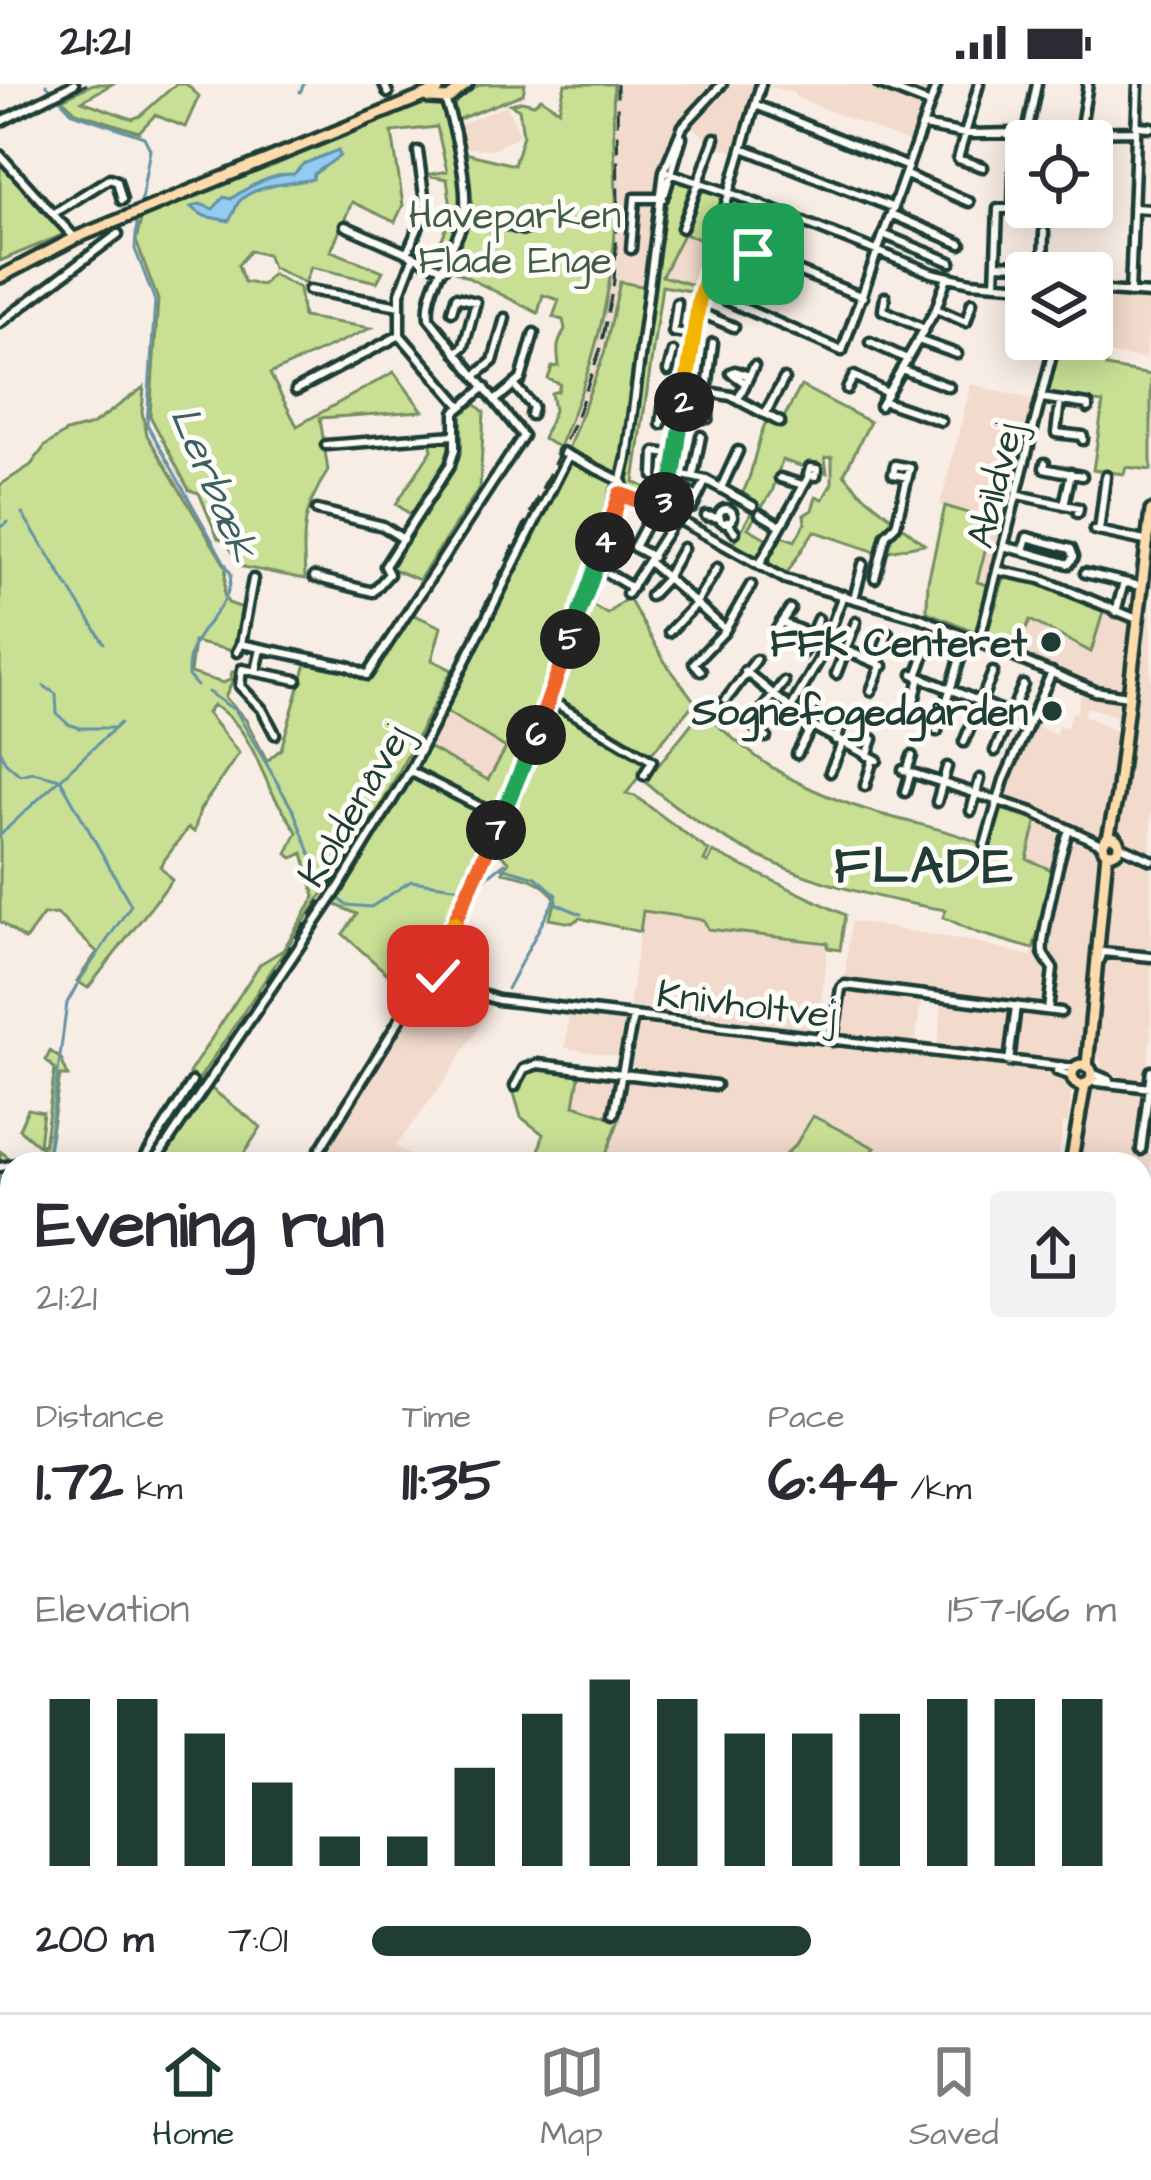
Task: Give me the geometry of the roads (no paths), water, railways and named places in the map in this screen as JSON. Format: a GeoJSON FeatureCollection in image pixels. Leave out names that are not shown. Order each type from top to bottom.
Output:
{"type":"FeatureCollection","features":[{"type":"Feature","properties":{"kind":"main road"},"geometry":{"type":"LineString","coordinates":[[0,277],[75,238],[450,90]]}},
{"type":"Feature","properties":{"kind":"main road"},"geometry":{"type":"LineString","coordinates":[[1072,1152],[1143,610],[1151,511]]}},
{"type":"Feature","properties":{"kind":"street"},"geometry":{"type":"LineString","coordinates":[[0,122],[74,84]]}},
{"type":"Feature","properties":{"kind":"street"},"geometry":{"type":"LineString","coordinates":[[318,1152],[428,972],[502,818],[549,700],[621,482],[667,172],[702,104],[722,84]]}},
{"type":"Feature","properties":{"kind":"street"},"geometry":{"type":"LineString","coordinates":[[660,509],[674,473],[693,335],[760,84]]}},
{"type":"Feature","properties":{"kind":"street"},"geometry":{"type":"LineString","coordinates":[[879,84],[930,104]]}},
{"type":"Feature","properties":{"kind":"street"},"geometry":{"type":"LineString","coordinates":[[705,291],[842,351],[937,84]]}},
{"type":"Feature","properties":{"kind":"street"},"geometry":{"type":"LineString","coordinates":[[979,84],[958,159],[983,167]]}},
{"type":"Feature","properties":{"kind":"street"},"geometry":{"type":"LineString","coordinates":[[1030,120],[1037,84]]}},
{"type":"Feature","properties":{"kind":"street"},"geometry":{"type":"LineString","coordinates":[[1082,120],[1088,84]]}},
{"type":"Feature","properties":{"kind":"street"},"geometry":{"type":"LineString","coordinates":[[1130,292],[1137,85],[1151,86]]}},
{"type":"Feature","properties":{"kind":"street"},"geometry":{"type":"LineString","coordinates":[[254,579],[239,648],[348,666],[367,675],[523,436],[434,328],[428,314],[464,212],[450,90]]}},
{"type":"Feature","properties":{"kind":"street"},"geometry":{"type":"LineString","coordinates":[[754,105],[969,202]]}},
{"type":"Feature","properties":{"kind":"street"},"geometry":{"type":"LineString","coordinates":[[923,125],[965,134],[1005,133]]}},
{"type":"Feature","properties":{"kind":"street"},"geometry":{"type":"LineString","coordinates":[[1113,130],[1151,127]]}},
{"type":"Feature","properties":{"kind":"street"},"geometry":{"type":"LineString","coordinates":[[682,228],[715,138]]}},
{"type":"Feature","properties":{"kind":"street"},"geometry":{"type":"LineString","coordinates":[[1135,142],[1151,144]]}},
{"type":"Feature","properties":{"kind":"street"},"geometry":{"type":"LineString","coordinates":[[743,148],[962,244]]}},
{"type":"Feature","properties":{"kind":"street"},"geometry":{"type":"LineString","coordinates":[[418,151],[427,210],[401,287],[400,335],[458,409]]}},
{"type":"Feature","properties":{"kind":"street"},"geometry":{"type":"LineString","coordinates":[[0,155],[75,238]]}},
{"type":"Feature","properties":{"kind":"street"},"geometry":{"type":"LineString","coordinates":[[667,172],[947,277],[1005,285]]}},
{"type":"Feature","properties":{"kind":"street"},"geometry":{"type":"LineString","coordinates":[[1134,174],[1147,174]]}},
{"type":"Feature","properties":{"kind":"street"},"geometry":{"type":"LineString","coordinates":[[54,213],[110,178],[117,182],[122,200]]}},
{"type":"Feature","properties":{"kind":"street"},"geometry":{"type":"LineString","coordinates":[[631,249],[635,198],[662,198]]}},
{"type":"Feature","properties":{"kind":"street"},"geometry":{"type":"LineString","coordinates":[[1133,208],[1150,208]]}},
{"type":"Feature","properties":{"kind":"street"},"geometry":{"type":"LineString","coordinates":[[995,284],[998,209],[1005,209]]}},
{"type":"Feature","properties":{"kind":"street"},"geometry":{"type":"LineString","coordinates":[[464,212],[524,230]]}},
{"type":"Feature","properties":{"kind":"street"},"geometry":{"type":"LineString","coordinates":[[345,226],[443,268]]}},
{"type":"Feature","properties":{"kind":"street"},"geometry":{"type":"LineString","coordinates":[[996,264],[1043,266],[1045,232]]}},
{"type":"Feature","properties":{"kind":"street"},"geometry":{"type":"LineString","coordinates":[[0,322],[118,234]]}},
{"type":"Feature","properties":{"kind":"street"},"geometry":{"type":"LineString","coordinates":[[885,235],[951,262]]}},
{"type":"Feature","properties":{"kind":"street"},"geometry":{"type":"LineString","coordinates":[[717,239],[862,297]]}},
{"type":"Feature","properties":{"kind":"street"},"geometry":{"type":"LineString","coordinates":[[1132,241],[1148,242]]}},
{"type":"Feature","properties":{"kind":"street"},"geometry":{"type":"LineString","coordinates":[[883,400],[936,309],[947,277]]}},
{"type":"Feature","properties":{"kind":"street"},"geometry":{"type":"LineString","coordinates":[[309,290],[400,305]]}},
{"type":"Feature","properties":{"kind":"street"},"geometry":{"type":"LineString","coordinates":[[1113,291],[1151,294]]}},
{"type":"Feature","properties":{"kind":"street"},"geometry":{"type":"LineString","coordinates":[[452,310],[455,297],[476,302],[464,346],[456,353]]}},
{"type":"Feature","properties":{"kind":"street"},"geometry":{"type":"LineString","coordinates":[[885,297],[882,309],[924,329]]}},
{"type":"Feature","properties":{"kind":"street"},"geometry":{"type":"LineString","coordinates":[[721,321],[729,302]]}},
{"type":"Feature","properties":{"kind":"street"},"geometry":{"type":"LineString","coordinates":[[936,309],[966,322],[972,302]]}},
{"type":"Feature","properties":{"kind":"street"},"geometry":{"type":"LineString","coordinates":[[677,303],[673,332],[693,335]]}},
{"type":"Feature","properties":{"kind":"street"},"geometry":{"type":"LineString","coordinates":[[709,316],[734,327]]}},
{"type":"Feature","properties":{"kind":"street"},"geometry":{"type":"LineString","coordinates":[[475,376],[493,362],[505,318]]}},
{"type":"Feature","properties":{"kind":"street"},"geometry":{"type":"LineString","coordinates":[[496,400],[521,379],[534,333]]}},
{"type":"Feature","properties":{"kind":"street"},"geometry":{"type":"LineString","coordinates":[[296,390],[400,335]]}},
{"type":"Feature","properties":{"kind":"street"},"geometry":{"type":"LineString","coordinates":[[918,340],[957,354]]}},
{"type":"Feature","properties":{"kind":"street"},"geometry":{"type":"LineString","coordinates":[[870,342],[907,359]]}},
{"type":"Feature","properties":{"kind":"street"},"geometry":{"type":"LineString","coordinates":[[693,476],[713,343]]}},
{"type":"Feature","properties":{"kind":"street"},"geometry":{"type":"LineString","coordinates":[[673,352],[669,369],[688,371]]}},
{"type":"Feature","properties":{"kind":"street","name":"Abildvej"},"geometry":{"type":"LineString","coordinates":[[979,642],[1051,360]]}},
{"type":"Feature","properties":{"kind":"street"},"geometry":{"type":"LineString","coordinates":[[738,399],[754,366]]}},
{"type":"Feature","properties":{"kind":"street"},"geometry":{"type":"LineString","coordinates":[[901,369],[950,387]]}},
{"type":"Feature","properties":{"kind":"street"},"geometry":{"type":"LineString","coordinates":[[847,389],[854,376],[883,400],[941,421]]}},
{"type":"Feature","properties":{"kind":"street"},"geometry":{"type":"LineString","coordinates":[[765,414],[784,379]]}},
{"type":"Feature","properties":{"kind":"street"},"geometry":{"type":"LineString","coordinates":[[514,386],[533,407],[531,415]]}},
{"type":"Feature","properties":{"kind":"street"},"geometry":{"type":"LineString","coordinates":[[314,577],[377,591],[389,574],[385,566],[451,465],[458,409],[485,387]]}},
{"type":"Feature","properties":{"kind":"street"},"geometry":{"type":"LineString","coordinates":[[686,388],[738,399],[780,422]]}},
{"type":"Feature","properties":{"kind":"street"},"geometry":{"type":"LineString","coordinates":[[1042,398],[1088,408]]}},
{"type":"Feature","properties":{"kind":"street"},"geometry":{"type":"LineString","coordinates":[[1060,401],[1056,433],[1083,436],[1083,440]]}},
{"type":"Feature","properties":{"kind":"street"},"geometry":{"type":"LineString","coordinates":[[661,424],[664,402],[683,405]]}},
{"type":"Feature","properties":{"kind":"street"},"geometry":{"type":"LineString","coordinates":[[690,419],[703,418]]}},
{"type":"Feature","properties":{"kind":"street"},"geometry":{"type":"LineString","coordinates":[[326,445],[454,435]]}},
{"type":"Feature","properties":{"kind":"street"},"geometry":{"type":"LineString","coordinates":[[721,488],[738,451]]}},
{"type":"Feature","properties":{"kind":"street"},"geometry":{"type":"LineString","coordinates":[[654,476],[656,452],[676,455]]}},
{"type":"Feature","properties":{"kind":"street","name":"Koldenåvej"},"geometry":{"type":"LineString","coordinates":[[162,1152],[410,771],[565,454],[621,482]]}},
{"type":"Feature","properties":{"kind":"street"},"geometry":{"type":"LineString","coordinates":[[1045,463],[1044,468],[1082,476]]}},
{"type":"Feature","properties":{"kind":"street"},"geometry":{"type":"LineString","coordinates":[[674,473],[706,480],[753,506]]}},
{"type":"Feature","properties":{"kind":"street"},"geometry":{"type":"LineString","coordinates":[[1064,505],[1071,473]]}},
{"type":"Feature","properties":{"kind":"street"},"geometry":{"type":"LineString","coordinates":[[759,566],[809,476]]}},
{"type":"Feature","properties":{"kind":"street"},"geometry":{"type":"LineString","coordinates":[[1106,476],[1096,531],[1150,540]]}},
{"type":"Feature","properties":{"kind":"street"},"geometry":{"type":"LineString","coordinates":[[875,578],[908,477]]}},
{"type":"Feature","properties":{"kind":"street"},"geometry":{"type":"LineString","coordinates":[[780,478],[803,485]]}},
{"type":"Feature","properties":{"kind":"street"},"geometry":{"type":"LineString","coordinates":[[692,508],[706,480]]}},
{"type":"Feature","properties":{"kind":"street"},"geometry":{"type":"LineString","coordinates":[[681,501],[686,491],[697,496]]}},
{"type":"Feature","properties":{"kind":"street"},"geometry":{"type":"LineString","coordinates":[[618,493],[660,509],[785,579],[921,618],[1095,691],[1129,696]]}},
{"type":"Feature","properties":{"kind":"street"},"geometry":{"type":"LineString","coordinates":[[1018,495],[1079,508],[1078,513]]}},
{"type":"Feature","properties":{"kind":"street"},"geometry":{"type":"LineString","coordinates":[[723,520],[733,517],[729,510],[736,497]]}},
{"type":"Feature","properties":{"kind":"street"},"geometry":{"type":"LineString","coordinates":[[317,510],[383,526],[403,539]]}},
{"type":"Feature","properties":{"kind":"street"},"geometry":{"type":"LineString","coordinates":[[760,514],[779,525]]}},
{"type":"Feature","properties":{"kind":"street"},"geometry":{"type":"LineString","coordinates":[[706,515],[723,520],[735,532]]}},
{"type":"Feature","properties":{"kind":"street"},"geometry":{"type":"LineString","coordinates":[[649,518],[634,548],[726,630]]}},
{"type":"Feature","properties":{"kind":"street"},"geometry":{"type":"LineString","coordinates":[[609,574],[630,591],[676,518]]}},
{"type":"Feature","properties":{"kind":"street"},"geometry":{"type":"LineString","coordinates":[[1006,547],[1069,564],[1074,557],[1071,549],[1027,536],[1023,551]]}},
{"type":"Feature","properties":{"kind":"street"},"geometry":{"type":"LineString","coordinates":[[650,596],[683,548]]}},
{"type":"Feature","properties":{"kind":"street"},"geometry":{"type":"LineString","coordinates":[[854,598],[862,564]]}},
{"type":"Feature","properties":{"kind":"street"},"geometry":{"type":"LineString","coordinates":[[860,575],[878,567]]}},
{"type":"Feature","properties":{"kind":"street"},"geometry":{"type":"LineString","coordinates":[[669,632],[696,603],[717,568]]}},
{"type":"Feature","properties":{"kind":"street"},"geometry":{"type":"LineString","coordinates":[[1000,571],[1040,580],[1116,612],[1143,610]]}},
{"type":"Feature","properties":{"kind":"street"},"geometry":{"type":"LineString","coordinates":[[1085,574],[1143,587]]}},
{"type":"Feature","properties":{"kind":"street"},"geometry":{"type":"LineString","coordinates":[[1116,612],[1124,582]]}},
{"type":"Feature","properties":{"kind":"street"},"geometry":{"type":"LineString","coordinates":[[701,671],[694,663],[726,630],[751,585]]}},
{"type":"Feature","properties":{"kind":"street"},"geometry":{"type":"LineString","coordinates":[[790,710],[827,643],[843,596]]}},
{"type":"Feature","properties":{"kind":"street"},"geometry":{"type":"LineString","coordinates":[[773,634],[790,609]]}},
{"type":"Feature","properties":{"kind":"street"},"geometry":{"type":"LineString","coordinates":[[803,653],[818,619]]}},
{"type":"Feature","properties":{"kind":"street"},"geometry":{"type":"LineString","coordinates":[[782,622],[881,665]]}},
{"type":"Feature","properties":{"kind":"street"},"geometry":{"type":"LineString","coordinates":[[836,674],[856,622]]}},
{"type":"Feature","properties":{"kind":"street"},"geometry":{"type":"LineString","coordinates":[[871,692],[888,633]]}},
{"type":"Feature","properties":{"kind":"street"},"geometry":{"type":"LineString","coordinates":[[909,722],[917,676],[931,638]]}},
{"type":"Feature","properties":{"kind":"street"},"geometry":{"type":"LineString","coordinates":[[256,671],[261,649]]}},
{"type":"Feature","properties":{"kind":"street"},"geometry":{"type":"LineString","coordinates":[[937,731],[960,658]]}},
{"type":"Feature","properties":{"kind":"street"},"geometry":{"type":"LineString","coordinates":[[726,700],[756,659]]}},
{"type":"Feature","properties":{"kind":"street"},"geometry":{"type":"LineString","coordinates":[[275,734],[262,709],[239,683],[242,669],[297,680]]}},
{"type":"Feature","properties":{"kind":"street"},"geometry":{"type":"LineString","coordinates":[[746,672],[808,723],[872,758]]}},
{"type":"Feature","properties":{"kind":"street"},"geometry":{"type":"LineString","coordinates":[[964,742],[993,672]]}},
{"type":"Feature","properties":{"kind":"street"},"geometry":{"type":"LineString","coordinates":[[985,845],[996,801],[1052,673]]}},
{"type":"Feature","properties":{"kind":"street"},"geometry":{"type":"LineString","coordinates":[[917,676],[1029,722]]}},
{"type":"Feature","properties":{"kind":"street"},"geometry":{"type":"LineString","coordinates":[[766,737],[751,724],[784,682]]}},
{"type":"Feature","properties":{"kind":"street"},"geometry":{"type":"LineString","coordinates":[[995,752],[1023,685]]}},
{"type":"Feature","properties":{"kind":"street"},"geometry":{"type":"LineString","coordinates":[[549,700],[652,761],[644,775]]}},
{"type":"Feature","properties":{"kind":"street"},"geometry":{"type":"LineString","coordinates":[[797,754],[814,706]]}},
{"type":"Feature","properties":{"kind":"street"},"geometry":{"type":"LineString","coordinates":[[830,772],[843,723]]}},
{"type":"Feature","properties":{"kind":"street"},"geometry":{"type":"LineString","coordinates":[[865,786],[873,739]]}},
{"type":"Feature","properties":{"kind":"street"},"geometry":{"type":"LineString","coordinates":[[905,792],[912,756]]}},
{"type":"Feature","properties":{"kind":"street"},"geometry":{"type":"LineString","coordinates":[[937,802],[947,767]]}},
{"type":"Feature","properties":{"kind":"street"},"geometry":{"type":"LineString","coordinates":[[410,771],[502,818]]}},
{"type":"Feature","properties":{"kind":"street"},"geometry":{"type":"LineString","coordinates":[[907,771],[1032,812],[1086,838],[1151,860]]}},
{"type":"Feature","properties":{"kind":"street"},"geometry":{"type":"LineString","coordinates":[[971,812],[980,779]]}},
{"type":"Feature","properties":{"kind":"street"},"geometry":{"type":"LineString","coordinates":[[1048,1010],[1053,969],[1043,955],[1044,934],[1061,844],[1069,831]]}},
{"type":"Feature","properties":{"kind":"street"},"geometry":{"type":"LineString","coordinates":[[1095,970],[1102,953],[1151,957]]}},
{"type":"Feature","properties":{"kind":"street","name":"Knivholtvej"},"geometry":{"type":"LineString","coordinates":[[428,972],[498,1000],[1048,1067],[1150,1088]]}},
{"type":"Feature","properties":{"kind":"street"},"geometry":{"type":"LineString","coordinates":[[833,1041],[844,985],[1061,1012]]}},
{"type":"Feature","properties":{"kind":"street"},"geometry":{"type":"LineString","coordinates":[[1009,1062],[1016,1006]]}},
{"type":"Feature","properties":{"kind":"street"},"geometry":{"type":"LineString","coordinates":[[614,1114],[633,1017]]}},
{"type":"Feature","properties":{"kind":"street"},"geometry":{"type":"LineString","coordinates":[[515,1086],[524,1069],[538,1064],[716,1085]]}},
{"type":"Feature","properties":{"kind":"street"},"geometry":{"type":"LineString","coordinates":[[1141,1150],[1151,1072]]}},
{"type":"Feature","properties":{"kind":"street"},"geometry":{"type":"LineString","coordinates":[[148,1152],[192,1082]]}},
{"type":"Feature","properties":{"kind":"water"},"geometry":{"type":"Polygon","coordinates":[[[338,150],[340,156],[313,179],[263,188],[244,197],[229,221],[204,216],[191,207],[200,204],[213,209],[224,197],[231,199],[261,182],[294,174],[303,164],[338,150]]]}},
{"type":"Feature","properties":{"kind":"waterway","name":"Lerbæk"},"geometry":{"type":"LineString","coordinates":[[46,84],[73,113],[144,137],[150,149],[140,206]]}},
{"type":"Feature","properties":{"kind":"waterway"},"geometry":{"type":"LineString","coordinates":[[300,92],[304,84]]}},
{"type":"Feature","properties":{"kind":"waterway","name":"Lerbæk"},"geometry":{"type":"LineString","coordinates":[[137,221],[135,249],[155,301],[147,424],[231,574],[224,601],[193,646],[188,676],[197,686]]}},
{"type":"Feature","properties":{"kind":"waterway"},"geometry":{"type":"LineString","coordinates":[[22,513],[44,548]]}},
{"type":"Feature","properties":{"kind":"waterway"},"geometry":{"type":"LineString","coordinates":[[0,528],[8,522]]}},
{"type":"Feature","properties":{"kind":"waterway"},"geometry":{"type":"LineString","coordinates":[[46,550],[69,588]]}},
{"type":"Feature","properties":{"kind":"waterway"},"geometry":{"type":"LineString","coordinates":[[71,591],[104,643]]}},
{"type":"Feature","properties":{"kind":"waterway"},"geometry":{"type":"LineString","coordinates":[[44,686],[56,694],[57,714],[68,724],[115,728]]}},
{"type":"Feature","properties":{"kind":"waterway","name":"Lerbæk"},"geometry":{"type":"LineString","coordinates":[[208,692],[236,711],[294,812],[321,881],[346,905],[371,907],[411,881],[462,888]]}},
{"type":"Feature","properties":{"kind":"waterway"},"geometry":{"type":"LineString","coordinates":[[0,835],[120,723]]}},
{"type":"Feature","properties":{"kind":"waterway"},"geometry":{"type":"LineString","coordinates":[[0,749],[5,762],[20,775],[33,772],[60,779],[131,905],[78,983]]}},
{"type":"Feature","properties":{"kind":"waterway"},"geometry":{"type":"LineString","coordinates":[[478,884],[505,863]]}},
{"type":"Feature","properties":{"kind":"waterway"},"geometry":{"type":"LineString","coordinates":[[501,867],[536,877],[557,895],[507,989]]}},
{"type":"Feature","properties":{"kind":"waterway"},"geometry":{"type":"LineString","coordinates":[[555,903],[581,914]]}},
{"type":"Feature","properties":{"kind":"waterway"},"geometry":{"type":"LineString","coordinates":[[42,1152],[48,1148],[67,1003],[77,985]]}},
{"type":"Feature","properties":{"kind":"railway"},"geometry":{"type":"LineString","coordinates":[[0,128],[87,84]]}},
{"type":"Feature","properties":{"kind":"railway"},"geometry":{"type":"LineString","coordinates":[[156,1152],[402,775],[575,421],[601,347],[614,281],[617,84]]}},
{"type":"Feature","properties":{"kind":"place","name":"FFK Centeret"},"geometry":{"type":"Point","coordinates":[1051,642]}},
{"type":"Feature","properties":{"kind":"place","name":"Sognefogedgården"},"geometry":{"type":"Point","coordinates":[1052,711]}},
{"type":"Feature","properties":{"kind":"district","name":"FLADE"},"geometry":{"type":"Point","coordinates":[925,864]}},
{"type":"Feature","properties":{"kind":"park label","name":"Haveparken Flade Enge"},"geometry":{"type":"Point","coordinates":[515,236]}}]}
